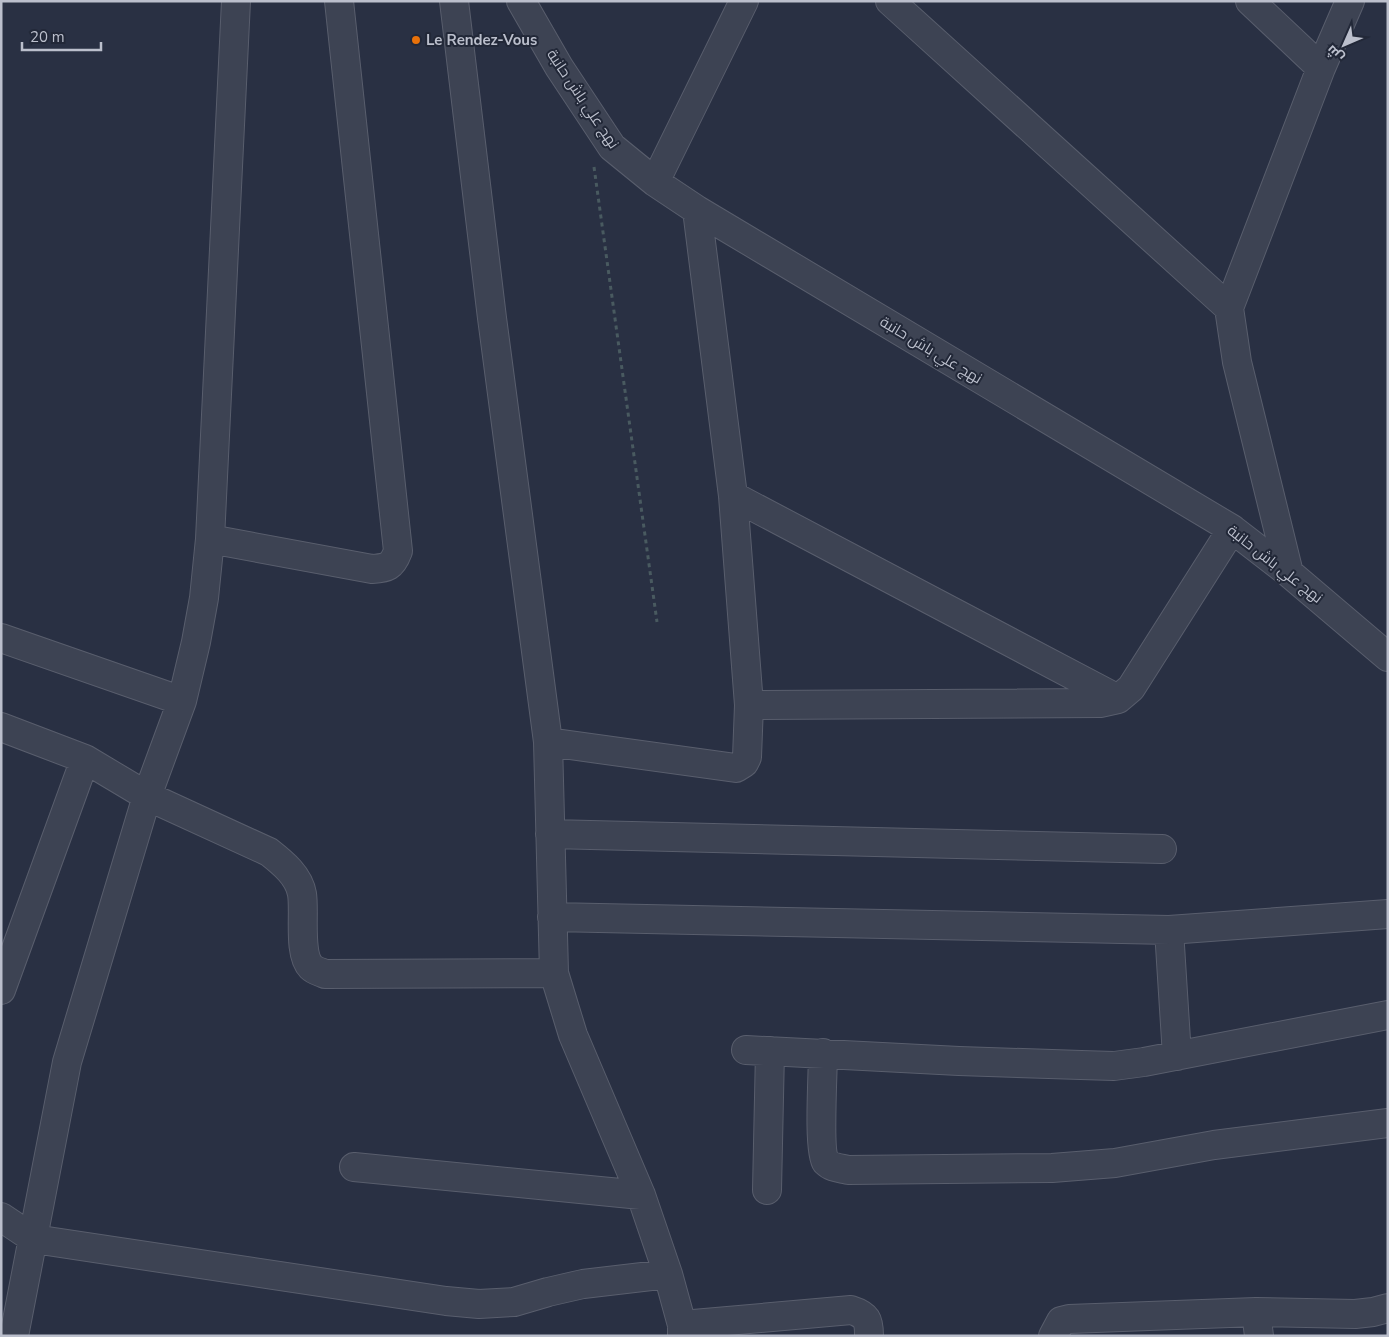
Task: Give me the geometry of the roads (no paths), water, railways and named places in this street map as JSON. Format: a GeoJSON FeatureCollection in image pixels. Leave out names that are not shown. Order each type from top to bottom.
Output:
{"type":"FeatureCollection","features":[{"type":"Feature","properties":{"kind":"street"},"geometry":{"type":"LineString","coordinates":[[14,1336],[67,1062],[147,796],[182,701],[204,598],[210,539],[236,1]]}},
{"type":"Feature","properties":{"kind":"street"},"geometry":{"type":"LineString","coordinates":[[210,539],[372,569],[385,568],[394,560],[398,551],[339,1]]}},
{"type":"Feature","properties":{"kind":"street"},"geometry":{"type":"LineString","coordinates":[[454,1],[491,309],[548,742],[554,973],[573,1035],[641,1195],[668,1274],[682,1330],[851,1310],[865,1317],[869,1324],[869,1336]]}},
{"type":"Feature","properties":{"kind":"street","name":"نهج علي باش حانبة"},"geometry":{"type":"LineString","coordinates":[[521,1],[559,67],[612,147],[655,182],[697,210],[1232,529],[1289,573],[1388,657]]}},
{"type":"Feature","properties":{"kind":"street"},"geometry":{"type":"LineString","coordinates":[[655,182],[744,1]]}},
{"type":"Feature","properties":{"kind":"street"},"geometry":{"type":"LineString","coordinates":[[890,1],[1229,308]]}},
{"type":"Feature","properties":{"kind":"street"},"geometry":{"type":"LineString","coordinates":[[1250,1],[1321,68]]}},
{"type":"Feature","properties":{"kind":"street"},"geometry":{"type":"LineString","coordinates":[[1289,573],[1239,370],[1229,308],[1321,68],[1350,1]]}},
{"type":"Feature","properties":{"kind":"street"},"geometry":{"type":"LineString","coordinates":[[548,742],[736,768],[744,764],[747,756],[749,705],[733,496],[697,210]]}},
{"type":"Feature","properties":{"kind":"street"},"geometry":{"type":"LineString","coordinates":[[733,496],[1118,699]]}},
{"type":"Feature","properties":{"kind":"street"},"geometry":{"type":"LineString","coordinates":[[749,705],[1100,703],[1118,699],[1131,688],[1232,529]]}},
{"type":"Feature","properties":{"kind":"street"},"geometry":{"type":"LineString","coordinates":[[1,638],[182,701]]}},
{"type":"Feature","properties":{"kind":"street"},"geometry":{"type":"LineString","coordinates":[[1,728],[85,759],[147,796],[269,852],[282,862],[294,876],[302,893],[305,957],[311,967],[318,972],[325,974],[554,973]]}},
{"type":"Feature","properties":{"kind":"street"},"geometry":{"type":"LineString","coordinates":[[1,990],[85,759]]}},
{"type":"Feature","properties":{"kind":"street"},"geometry":{"type":"LineString","coordinates":[[550,834],[1162,849]]}},
{"type":"Feature","properties":{"kind":"street"},"geometry":{"type":"LineString","coordinates":[[552,917],[1169,930],[1388,914]]}},
{"type":"Feature","properties":{"kind":"street"},"geometry":{"type":"LineString","coordinates":[[1169,930],[1177,1056]]}},
{"type":"Feature","properties":{"kind":"street"},"geometry":{"type":"LineString","coordinates":[[767,1190],[758,1051],[959,1061],[1114,1066],[1388,1016]]}},
{"type":"Feature","properties":{"kind":"street"},"geometry":{"type":"LineString","coordinates":[[823,1053],[822,1144],[825,1161],[833,1167],[848,1170],[1052,1168],[1115,1163],[1223,1144],[1388,1123]]}},
{"type":"Feature","properties":{"kind":"street"},"geometry":{"type":"LineString","coordinates":[[354,1167],[641,1195]]}},
{"type":"Feature","properties":{"kind":"street"},"geometry":{"type":"LineString","coordinates":[[1,1217],[34,1239],[446,1301],[478,1304],[514,1302],[583,1284],[668,1274]]}},
{"type":"Feature","properties":{"kind":"street"},"geometry":{"type":"LineString","coordinates":[[1053,1336],[1061,1321],[1069,1319],[1258,1324],[1373,1312],[1388,1308]]}},
{"type":"Feature","properties":{"kind":"place","name":"Le Rendez-Vous"},"geometry":{"type":"Point","coordinates":[416,40]}}]}
